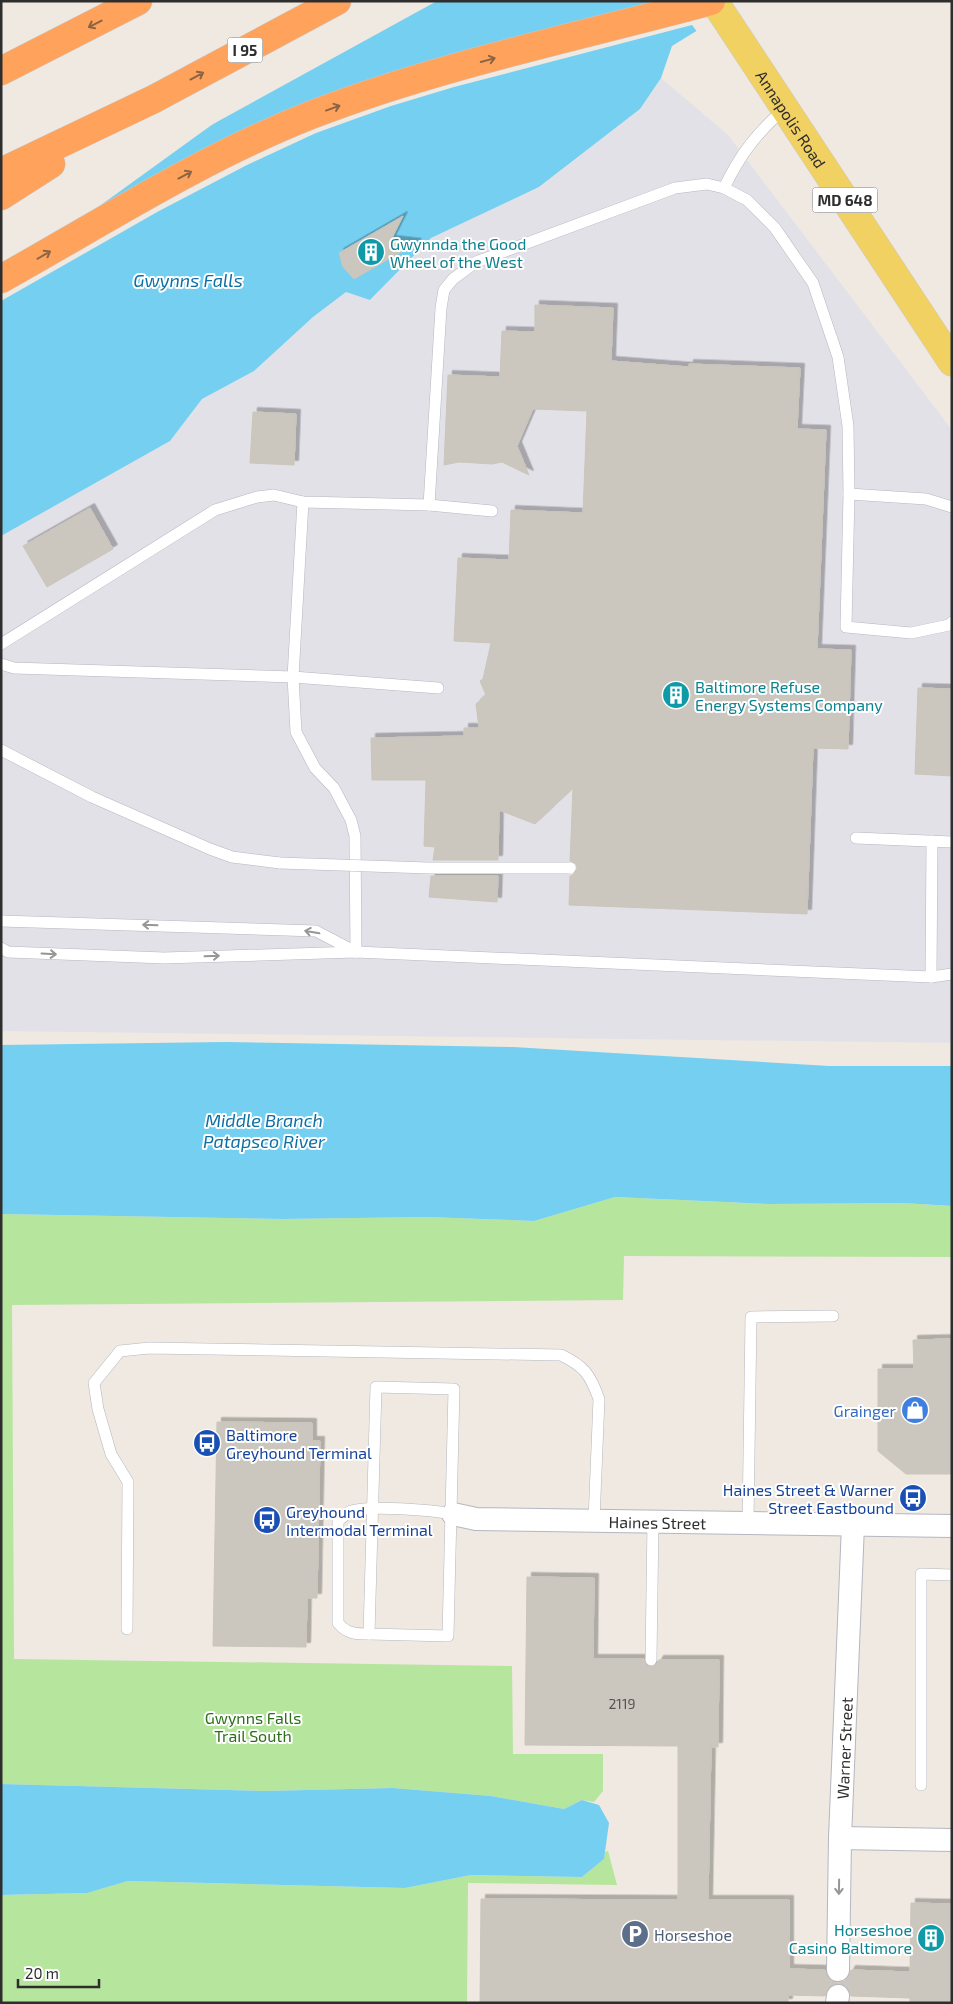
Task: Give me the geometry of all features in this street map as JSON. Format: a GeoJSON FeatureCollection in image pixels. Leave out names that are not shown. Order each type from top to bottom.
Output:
{"type":"FeatureCollection","features":[{"type":"Feature","properties":{"kind":"highway"},"geometry":{"type":"LineString","coordinates":[[1,71],[138,1]]}},
{"type":"Feature","properties":{"kind":"highway","name":"I 95"},"geometry":{"type":"LineString","coordinates":[[1,172],[154,99],[336,1]]}},
{"type":"Feature","properties":{"kind":"highway"},"geometry":{"type":"LineString","coordinates":[[1,279],[150,194],[239,147],[310,116],[380,91],[446,71],[713,1]]}},
{"type":"Feature","properties":{"kind":"highway"},"geometry":{"type":"LineString","coordinates":[[1,196],[154,99]]}},
{"type":"Feature","properties":{"kind":"main road","name":"Annapolis Road"},"geometry":{"type":"LineString","coordinates":[[713,1],[952,362]]}},
{"type":"Feature","properties":{"kind":"street","name":"Haines Street"},"geometry":{"type":"LineString","coordinates":[[452,1514],[476,1519],[952,1526]]}},
{"type":"Feature","properties":{"kind":"street","name":"Warner Street"},"geometry":{"type":"LineString","coordinates":[[838,1970],[840,1838],[853,1525]]}},
{"type":"Feature","properties":{"kind":"street"},"geometry":{"type":"LineString","coordinates":[[840,1838],[952,1840]]}},
{"type":"Feature","properties":{"kind":"lane"},"geometry":{"type":"LineString","coordinates":[[724,188],[738,160],[765,126],[784,108]]}},
{"type":"Feature","properties":{"kind":"lane"},"geometry":{"type":"LineString","coordinates":[[429,504],[441,308],[444,290],[453,279],[476,262],[675,188],[707,184],[724,188],[747,200],[775,228],[813,283],[838,357],[848,426],[849,494],[846,627],[911,633],[949,625],[952,622]]}},
{"type":"Feature","properties":{"kind":"lane"},"geometry":{"type":"LineString","coordinates":[[849,494],[926,499],[952,507]]}},
{"type":"Feature","properties":{"kind":"lane"},"geometry":{"type":"LineString","coordinates":[[1,644],[215,510],[257,497],[274,495],[303,502],[429,504],[492,511]]}},
{"type":"Feature","properties":{"kind":"lane"},"geometry":{"type":"LineString","coordinates":[[303,502],[292,677],[296,732],[315,768],[334,788],[351,820],[355,836],[356,952]]}},
{"type":"Feature","properties":{"kind":"lane"},"geometry":{"type":"LineString","coordinates":[[1,664],[14,668],[292,677],[438,688]]}},
{"type":"Feature","properties":{"kind":"lane"},"geometry":{"type":"LineString","coordinates":[[1,750],[92,797],[232,857],[280,863],[428,868],[570,868]]}},
{"type":"Feature","properties":{"kind":"lane"},"geometry":{"type":"LineString","coordinates":[[856,838],[952,842]]}},
{"type":"Feature","properties":{"kind":"lane"},"geometry":{"type":"LineString","coordinates":[[931,977],[932,841]]}},
{"type":"Feature","properties":{"kind":"lane"},"geometry":{"type":"LineString","coordinates":[[1,921],[316,931],[356,952]]}},
{"type":"Feature","properties":{"kind":"lane"},"geometry":{"type":"LineString","coordinates":[[1,948],[16,952],[164,958],[356,952],[931,977],[952,974]]}},
{"type":"Feature","properties":{"kind":"lane"},"geometry":{"type":"LineString","coordinates":[[748,1523],[751,1317],[834,1316]]}},
{"type":"Feature","properties":{"kind":"lane"},"geometry":{"type":"LineString","coordinates":[[127,1628],[128,1482],[112,1454],[98,1409],[94,1383],[120,1351],[149,1348],[561,1355],[581,1365],[594,1385],[599,1399],[594,1520]]}},
{"type":"Feature","properties":{"kind":"lane"},"geometry":{"type":"LineString","coordinates":[[370,1634],[372,1510],[376,1387],[454,1389],[452,1514],[448,1636],[353,1634],[344,1630],[338,1623],[338,1521],[350,1512],[372,1510],[439,1511],[452,1514]]}},
{"type":"Feature","properties":{"kind":"lane"},"geometry":{"type":"LineString","coordinates":[[651,1660],[653,1521]]}},
{"type":"Feature","properties":{"kind":"lane"},"geometry":{"type":"LineString","coordinates":[[921,1785],[921,1574],[952,1574]]}},
{"type":"Feature","properties":{"kind":"shaded area"},"geometry":{"type":"Polygon","coordinates":[[[661,78],[728,135],[952,430],[952,1043],[1,1031],[1,536],[170,441],[202,399],[254,371],[313,317],[346,292],[371,300],[431,238],[540,187],[640,109],[661,78]]]}},
{"type":"Feature","properties":{"kind":"green space","name":"Gwynns Falls Trail South"},"geometry":{"type":"Polygon","coordinates":[[[615,1197],[769,1204],[903,1203],[952,1206],[952,1257],[624,1256],[623,1300],[12,1305],[14,1659],[512,1666],[513,1754],[603,1754],[603,1791],[594,1802],[582,1800],[564,1809],[491,1796],[393,1788],[265,1791],[1,1784],[1,1214],[282,1219],[427,1217],[534,1221],[615,1197]]]}},
{"type":"Feature","properties":{"kind":"green space"},"geometry":{"type":"Polygon","coordinates":[[[608,1851],[617,1885],[468,1883],[467,2003],[1,2003],[1,1895],[87,1893],[128,1881],[405,1888],[471,1875],[582,1877],[604,1859],[605,1852],[608,1851]]]}},
{"type":"Feature","properties":{"kind":"water","name":"Gwynns Falls"},"geometry":{"type":"Polygon","coordinates":[[[409,1],[745,1],[672,46],[661,78],[640,109],[539,187],[431,238],[370,300],[346,292],[313,317],[254,371],[202,399],[170,441],[1,536],[1,266],[65,231],[213,124],[409,1]]]}},
{"type":"Feature","properties":{"kind":"water","name":"Middle Branch Patapsco River"},"geometry":{"type":"Polygon","coordinates":[[[226,1042],[513,1047],[829,1066],[952,1066],[952,1206],[903,1203],[769,1204],[615,1197],[534,1221],[427,1217],[282,1219],[1,1214],[1,1045],[226,1042]]]}},
{"type":"Feature","properties":{"kind":"water"},"geometry":{"type":"Polygon","coordinates":[[[1,1784],[265,1791],[393,1788],[491,1796],[564,1809],[582,1800],[599,1805],[609,1823],[604,1859],[582,1877],[471,1875],[405,1888],[128,1881],[87,1893],[1,1895],[1,1784]]]}},
{"type":"Feature","properties":{"kind":"pier"},"geometry":{"type":"Polygon","coordinates":[[[405,1],[437,1],[193,135],[211,122],[405,1]]]}},
{"type":"Feature","properties":{"kind":"pier"},"geometry":{"type":"Polygon","coordinates":[[[655,1],[747,1],[698,33],[692,25],[454,87],[391,106],[316,133],[247,165],[159,211],[1,301],[1,265],[304,104],[381,76],[447,56],[655,1]]]}},
{"type":"Feature","properties":{"kind":"building","name":"Gwynnda the Good Wheel of the West"},"geometry":{"type":"Polygon","coordinates":[[[403,216],[391,240],[417,243],[354,279],[343,267],[339,253],[403,216]]]}},
{"type":"Feature","properties":{"kind":"building"},"geometry":{"type":"Polygon","coordinates":[[[535,305],[613,308],[611,361],[689,367],[689,364],[800,368],[797,429],[826,430],[817,649],[851,650],[848,749],[813,748],[807,914],[569,905],[570,876],[574,874],[577,868],[576,864],[570,861],[573,788],[535,824],[499,810],[498,860],[433,860],[435,847],[424,846],[426,780],[372,780],[371,738],[464,736],[464,728],[479,728],[476,704],[486,695],[480,681],[483,679],[491,643],[454,641],[458,558],[509,560],[511,510],[583,513],[587,411],[533,409],[517,446],[529,475],[502,462],[492,464],[459,462],[444,465],[448,375],[500,377],[502,331],[535,332],[535,305]]]}},
{"type":"Feature","properties":{"kind":"building"},"geometry":{"type":"Polygon","coordinates":[[[253,412],[296,414],[294,465],[250,463],[253,412]]]}},
{"type":"Feature","properties":{"kind":"building"},"geometry":{"type":"Polygon","coordinates":[[[90,508],[113,549],[47,587],[23,546],[90,508]]]}},
{"type":"Feature","properties":{"kind":"building"},"geometry":{"type":"Polygon","coordinates":[[[918,688],[952,689],[952,776],[915,774],[918,688]]]}},
{"type":"Feature","properties":{"kind":"building"},"geometry":{"type":"Polygon","coordinates":[[[431,876],[498,876],[497,902],[429,897],[431,876]]]}},
{"type":"Feature","properties":{"kind":"building","name":"Grainger"},"geometry":{"type":"Polygon","coordinates":[[[952,1339],[952,1474],[906,1474],[878,1451],[878,1369],[914,1369],[913,1340],[952,1339]]]}},
{"type":"Feature","properties":{"kind":"building","name":"Greyhound Intermodal Terminal"},"geometry":{"type":"Polygon","coordinates":[[[217,1422],[312,1423],[312,1441],[320,1441],[317,1598],[307,1598],[306,1647],[213,1646],[217,1422]]]}},
{"type":"Feature","properties":{"kind":"building"},"geometry":{"type":"Polygon","coordinates":[[[527,1577],[594,1578],[593,1659],[644,1659],[647,1666],[651,1667],[657,1664],[659,1660],[719,1660],[718,1747],[711,1747],[708,1900],[789,1900],[789,1969],[825,1970],[827,1977],[837,1983],[845,1981],[851,1970],[910,1972],[911,1903],[952,1904],[952,2003],[910,2003],[910,1998],[851,1996],[846,1986],[839,1983],[828,1988],[825,1996],[788,1995],[788,2003],[480,2003],[481,1899],[678,1900],[678,1746],[525,1745],[527,1577]]]}},
{"type":"Feature","properties":{"kind":"place","name":"Gwynnda the Good Wheel of the West"},"geometry":{"type":"Point","coordinates":[371,252]}},
{"type":"Feature","properties":{"kind":"place","name":"Baltimore Refuse Energy Systems Company"},"geometry":{"type":"Point","coordinates":[676,695]}},
{"type":"Feature","properties":{"kind":"place","name":"Grainger"},"geometry":{"type":"Point","coordinates":[915,1410]}},
{"type":"Feature","properties":{"kind":"place","name":"Baltimore Greyhound Terminal"},"geometry":{"type":"Point","coordinates":[207,1443]}},
{"type":"Feature","properties":{"kind":"place","name":"Haines Street & Warner Street Eastbound"},"geometry":{"type":"Point","coordinates":[913,1498]}},
{"type":"Feature","properties":{"kind":"place","name":"Greyhound Intermodal Terminal"},"geometry":{"type":"Point","coordinates":[267,1520]}},
{"type":"Feature","properties":{"kind":"place","name":"Horseshoe"},"geometry":{"type":"Point","coordinates":[635,1934]}},
{"type":"Feature","properties":{"kind":"place","name":"Horseshoe Casino Baltimore"},"geometry":{"type":"Point","coordinates":[931,1938]}}]}
